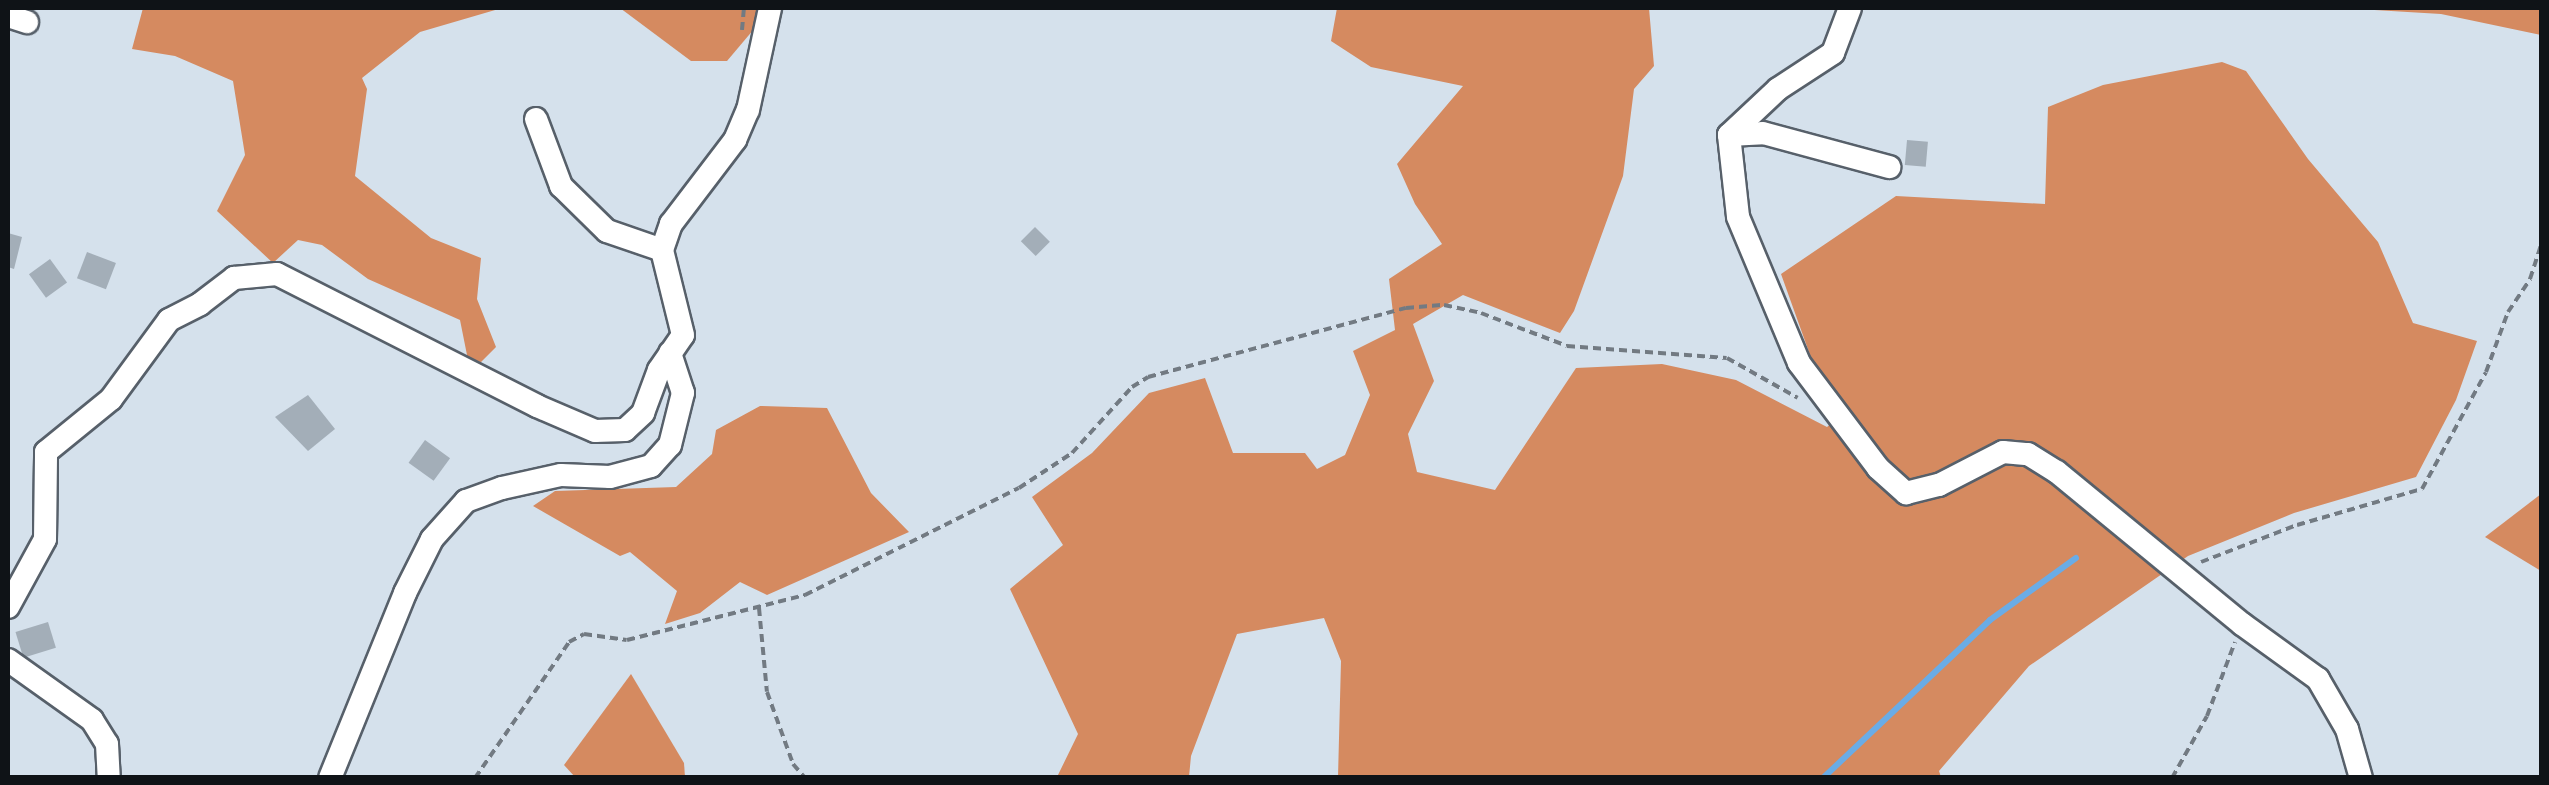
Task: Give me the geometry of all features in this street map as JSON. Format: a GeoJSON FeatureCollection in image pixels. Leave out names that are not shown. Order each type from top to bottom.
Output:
{"type":"FeatureCollection","features":[{"type":"Feature","properties":{"kind":"street"},"geometry":{"type":"LineString","coordinates":[[8,607],[44,539],[46,452],[111,399],[152,350],[168,320],[200,304],[234,278],[277,274],[416,348],[595,431],[625,430],[643,414],[682,335],[682,320],[662,250],[672,224],[742,125],[770,8]]}},
{"type":"Feature","properties":{"kind":"street"},"geometry":{"type":"LineString","coordinates":[[1729,134],[1778,89],[1833,53],[1850,8]]}},
{"type":"Feature","properties":{"kind":"street"},"geometry":{"type":"LineString","coordinates":[[536,119],[560,186],[607,232],[662,250]]}},
{"type":"Feature","properties":{"kind":"street"},"geometry":{"type":"LineString","coordinates":[[1729,134],[1762,134],[1889,166]]}},
{"type":"Feature","properties":{"kind":"street"},"geometry":{"type":"LineString","coordinates":[[1729,134],[1738,216],[1799,364],[1878,468],[1906,493],[1938,485],[2002,452],[2028,454],[2242,624],[2318,679],[2347,729],[2361,778]]}},
{"type":"Feature","properties":{"kind":"street"},"geometry":{"type":"LineString","coordinates":[[330,778],[405,593],[432,539],[466,501],[502,488],[561,475],[610,477],[651,466],[670,445],[683,393],[670,353]]}},
{"type":"Feature","properties":{"kind":"street"},"geometry":{"type":"LineString","coordinates":[[8,660],[92,720],[106,744],[109,778]]}},
{"type":"Feature","properties":{"kind":"path"},"geometry":{"type":"LineString","coordinates":[[2178,571],[2296,524],[2422,489],[2486,372],[2508,312],[2530,279],[2542,241]]}},
{"type":"Feature","properties":{"kind":"path"},"geometry":{"type":"LineString","coordinates":[[475,778],[569,642],[584,634],[627,640],[805,594],[882,552],[1020,488],[1072,454],[1132,388],[1148,376],[1406,308],[1444,305],[1481,313],[1567,346],[1727,358],[1813,407]]}},
{"type":"Feature","properties":{"kind":"path"},"geometry":{"type":"LineString","coordinates":[[759,608],[766,692],[793,764],[805,778]]}},
{"type":"Feature","properties":{"kind":"path"},"geometry":{"type":"LineString","coordinates":[[2172,778],[2207,716],[2242,624]]}},
{"type":"Feature","properties":{"kind":"shaded area"},"geometry":{"type":"Polygon","coordinates":[[[143,8],[502,8],[420,32],[362,78],[367,89],[355,176],[431,238],[481,258],[477,299],[496,347],[481,362],[468,360],[460,320],[368,279],[322,245],[298,240],[273,263],[217,211],[245,155],[233,81],[175,56],[132,49],[143,8]]]}},
{"type":"Feature","properties":{"kind":"shaded area"},"geometry":{"type":"Polygon","coordinates":[[[620,8],[757,8],[754,29],[727,61],[691,61],[620,8]]]}},
{"type":"Feature","properties":{"kind":"shaded area"},"geometry":{"type":"Polygon","coordinates":[[[1337,8],[1649,8],[1654,66],[1634,89],[1623,176],[1574,311],[1560,333],[1463,295],[1413,324],[1434,381],[1408,434],[1417,472],[1495,490],[1576,368],[1662,364],[1736,380],[1827,427],[1848,408],[1814,366],[1781,274],[1896,196],[2045,204],[2048,107],[2103,85],[2222,62],[2246,71],[2308,159],[2378,242],[2413,323],[2477,341],[2456,400],[2416,477],[2294,513],[2188,556],[2029,666],[1939,771],[1941,777],[1338,777],[1341,661],[1324,618],[1237,634],[1191,756],[1189,777],[1057,777],[1078,734],[1010,589],[1063,545],[1032,497],[1092,453],[1149,393],[1205,378],[1233,453],[1305,453],[1317,469],[1345,455],[1370,395],[1353,351],[1395,330],[1389,279],[1442,244],[1415,204],[1397,164],[1463,86],[1371,67],[1331,41],[1337,8]]]}},
{"type":"Feature","properties":{"kind":"shaded area"},"geometry":{"type":"Polygon","coordinates":[[[2341,8],[2541,8],[2541,35],[2441,14],[2341,8]]]}},
{"type":"Feature","properties":{"kind":"shaded area"},"geometry":{"type":"Polygon","coordinates":[[[760,406],[827,408],[871,493],[909,532],[767,595],[740,582],[700,613],[665,624],[677,591],[630,552],[620,556],[533,506],[555,491],[676,487],[712,454],[716,430],[760,406]]]}},
{"type":"Feature","properties":{"kind":"shaded area"},"geometry":{"type":"Polygon","coordinates":[[[2541,494],[2541,571],[2485,537],[2541,494]]]}},
{"type":"Feature","properties":{"kind":"shaded area"},"geometry":{"type":"Polygon","coordinates":[[[631,674],[684,763],[685,777],[575,777],[564,765],[631,674]]]}},
{"type":"Feature","properties":{"kind":"building"},"geometry":{"type":"Polygon","coordinates":[[[1907,140],[1928,142],[1926,167],[1905,165],[1907,140]]]}},
{"type":"Feature","properties":{"kind":"building"},"geometry":{"type":"Polygon","coordinates":[[[1035,227],[1050,242],[1036,256],[1021,241],[1035,227]]]}},
{"type":"Feature","properties":{"kind":"building"},"geometry":{"type":"Polygon","coordinates":[[[8,233],[22,237],[14,269],[8,267],[8,233]]]}},
{"type":"Feature","properties":{"kind":"building"},"geometry":{"type":"Polygon","coordinates":[[[87,252],[116,263],[106,289],[77,278],[87,252]]]}},
{"type":"Feature","properties":{"kind":"building"},"geometry":{"type":"Polygon","coordinates":[[[50,259],[67,282],[46,298],[29,274],[50,259]]]}},
{"type":"Feature","properties":{"kind":"building"},"geometry":{"type":"Polygon","coordinates":[[[308,395],[335,429],[308,451],[275,417],[308,395]]]}},
{"type":"Feature","properties":{"kind":"building"},"geometry":{"type":"Polygon","coordinates":[[[425,440],[450,458],[434,481],[409,463],[425,440]]]}},
{"type":"Feature","properties":{"kind":"building"},"geometry":{"type":"Polygon","coordinates":[[[48,622],[56,648],[23,658],[15,632],[48,622]]]}},
{"type":"Feature","properties":{"kind":"waterway"},"geometry":{"type":"LineString","coordinates":[[1823,778],[1990,620],[2076,558]]}}]}
